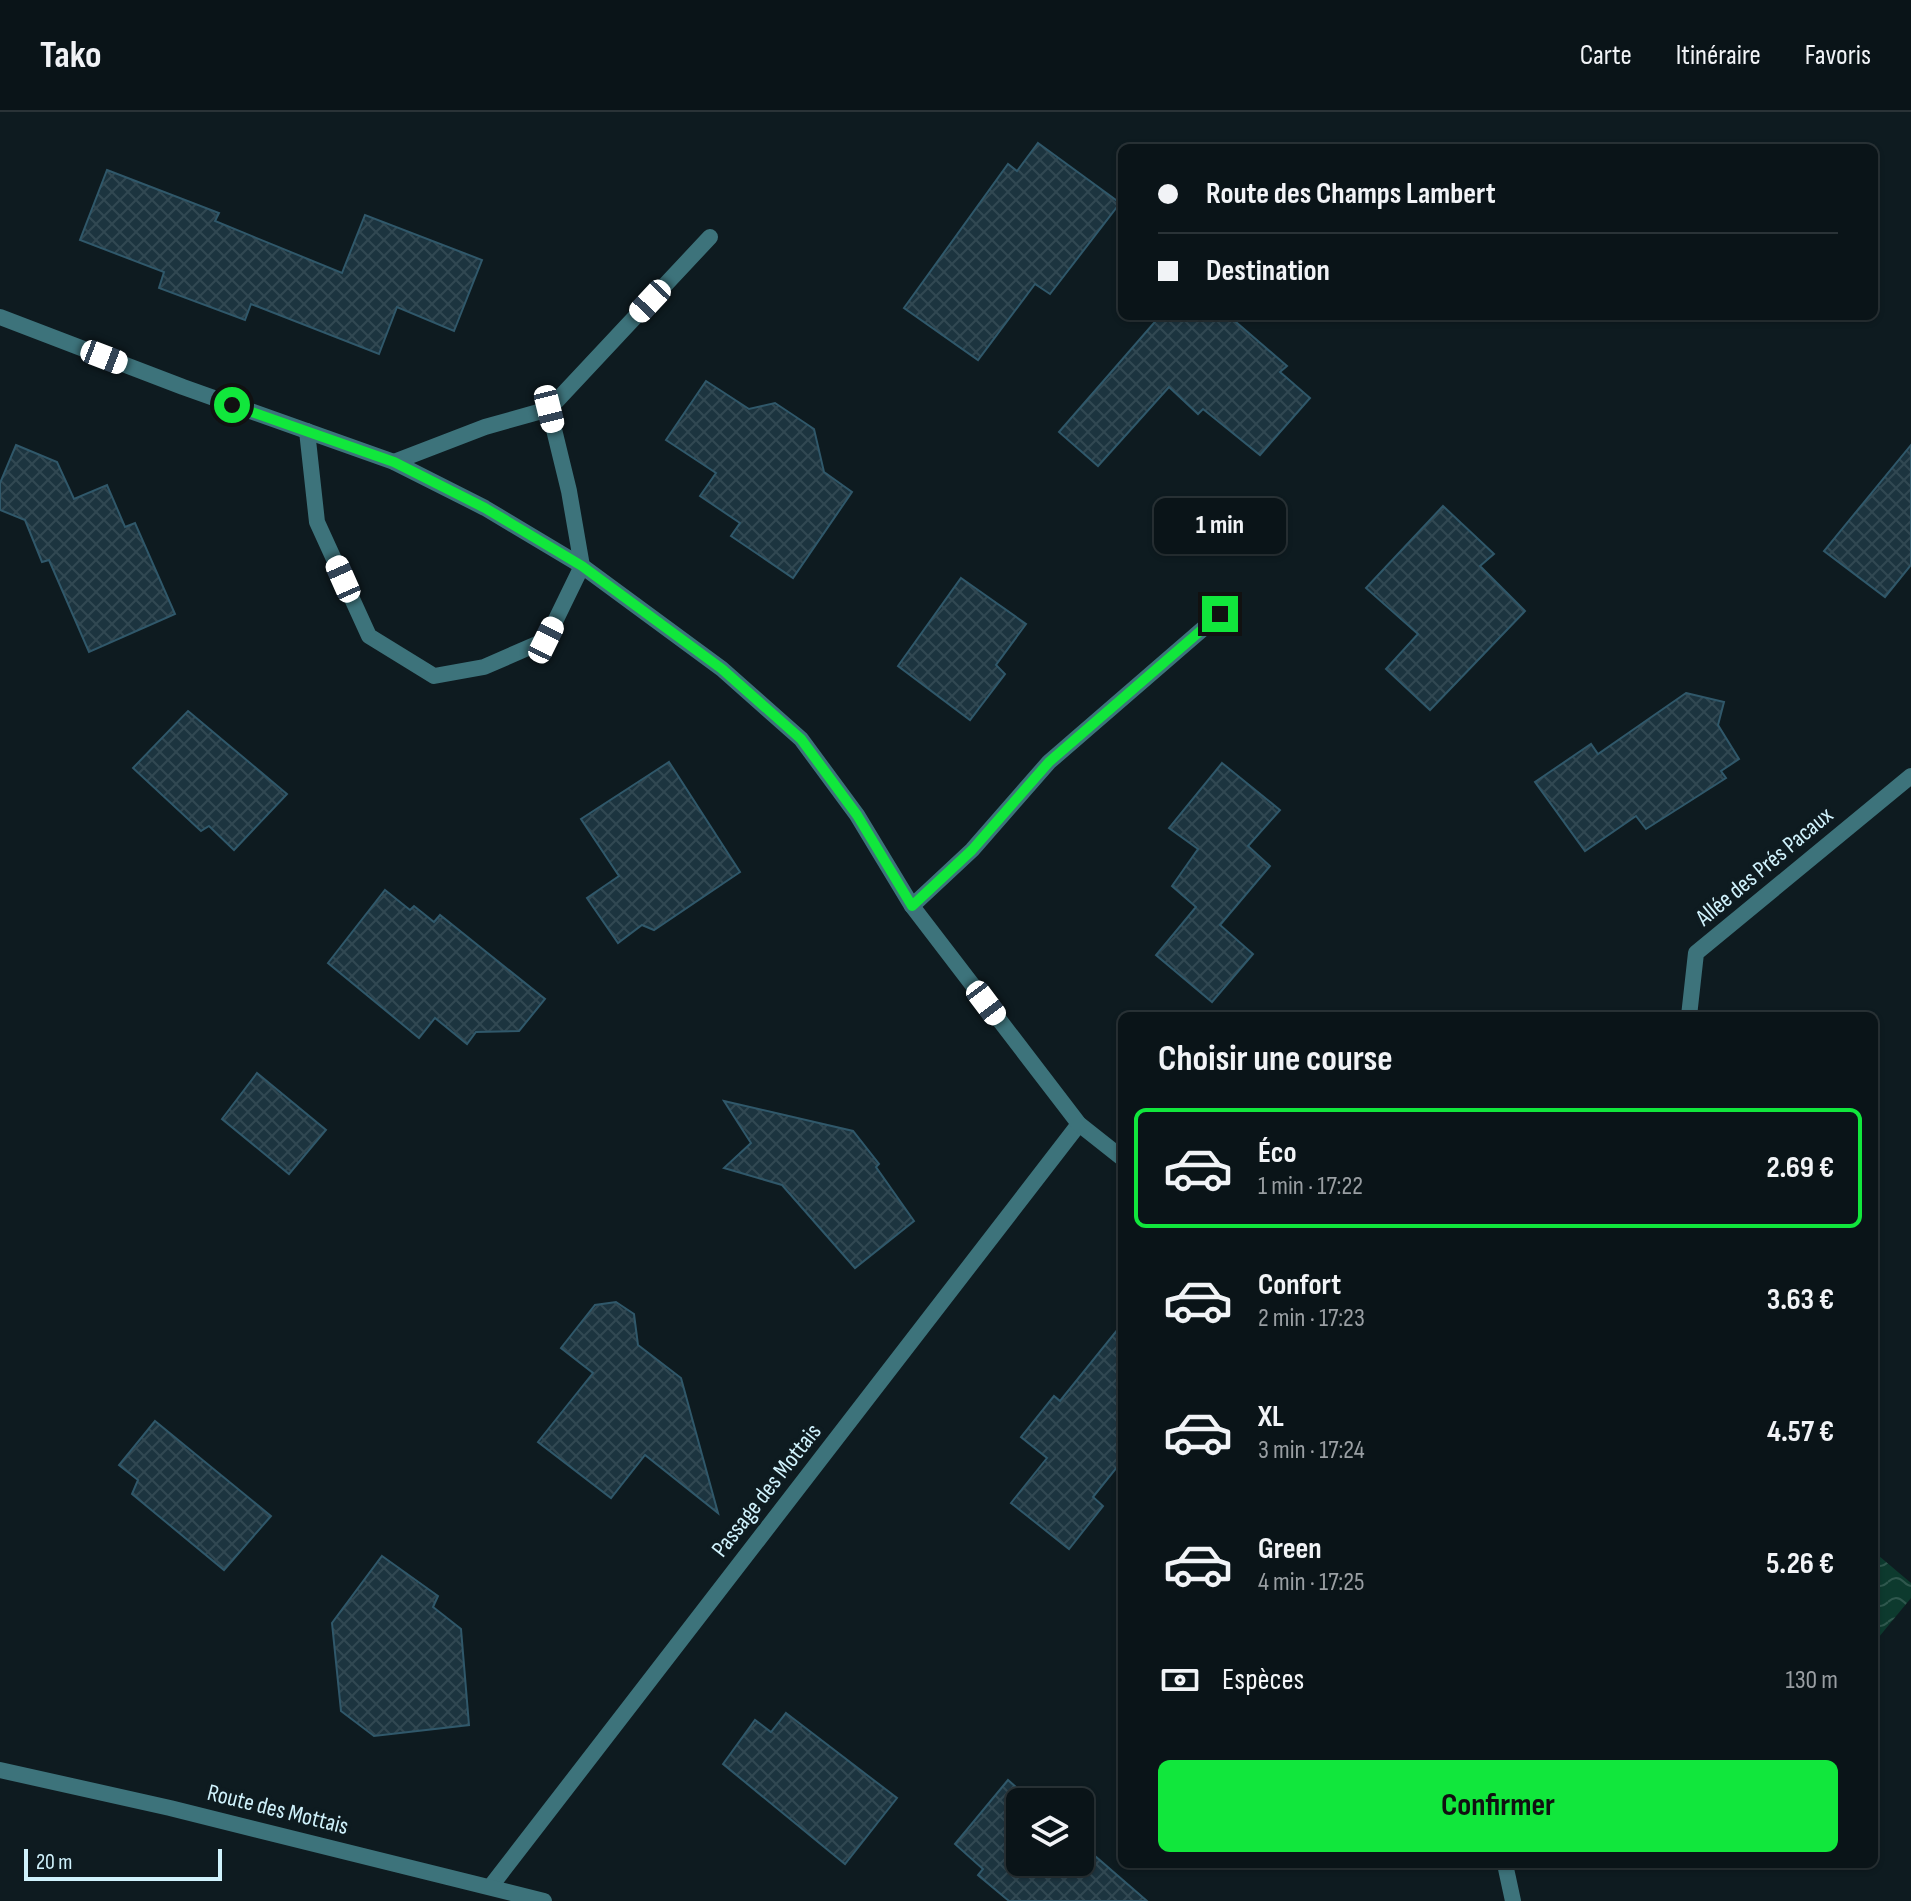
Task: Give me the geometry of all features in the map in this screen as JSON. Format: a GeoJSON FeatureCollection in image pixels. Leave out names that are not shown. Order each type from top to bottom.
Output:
{"type":"FeatureCollection","features":[{"type":"Feature","properties":{"kind":"street"},"geometry":{"type":"LineString","coordinates":[[394,462],[485,427],[549,409],[710,237]]}},
{"type":"Feature","properties":{"kind":"street"},"geometry":{"type":"LineString","coordinates":[[0,317],[394,462],[485,508],[582,566],[722,669],[801,739],[857,815],[912,906],[1079,1124],[1118,1155]]}},
{"type":"Feature","properties":{"kind":"street"},"geometry":{"type":"LineString","coordinates":[[307,431],[317,522],[369,636],[434,676],[484,667],[546,640],[582,566],[569,491],[549,409]]}},
{"type":"Feature","properties":{"kind":"street"},"geometry":{"type":"LineString","coordinates":[[912,906],[972,850],[1049,762],[1220,614]]}},
{"type":"Feature","properties":{"kind":"street","name":"Allée des Prés Pacaux"},"geometry":{"type":"LineString","coordinates":[[1689,1012],[1696,953],[1911,776]]}},
{"type":"Feature","properties":{"kind":"street","name":"Passage des Mottais"},"geometry":{"type":"LineString","coordinates":[[491,1886],[1079,1124]]}},
{"type":"Feature","properties":{"kind":"street","name":"Route des Mottais"},"geometry":{"type":"LineString","coordinates":[[0,1770],[544,1901]]}},
{"type":"Feature","properties":{"kind":"street"},"geometry":{"type":"LineString","coordinates":[[1506,1868],[1513,1901]]}},
{"type":"Feature","properties":{"kind":"water"},"geometry":{"type":"Polygon","coordinates":[[[1878,1557],[1911,1583],[1911,1598],[1878,1638],[1878,1557]]]}},
{"type":"Feature","properties":{"kind":"building"},"geometry":{"type":"Polygon","coordinates":[[[1038,143],[1118,202],[1118,206],[1050,294],[1035,284],[978,360],[904,308],[1008,164],[1017,171],[1038,143]]]}},
{"type":"Feature","properties":{"kind":"building"},"geometry":{"type":"Polygon","coordinates":[[[107,170],[219,213],[215,221],[342,273],[365,215],[482,260],[454,331],[397,307],[379,354],[251,304],[245,320],[159,288],[164,272],[80,240],[107,170]]]}},
{"type":"Feature","properties":{"kind":"building"},"geometry":{"type":"Polygon","coordinates":[[[1157,320],[1234,320],[1287,366],[1280,372],[1310,398],[1260,455],[1203,409],[1198,414],[1169,387],[1098,466],[1059,432],[1157,320]]]}},
{"type":"Feature","properties":{"kind":"building"},"geometry":{"type":"Polygon","coordinates":[[[706,381],[749,409],[775,403],[814,429],[824,472],[852,492],[793,578],[731,536],[740,523],[700,496],[716,473],[666,440],[706,381]]]}},
{"type":"Feature","properties":{"kind":"building"},"geometry":{"type":"Polygon","coordinates":[[[16,445],[57,462],[74,499],[107,485],[125,527],[135,523],[175,614],[89,652],[49,560],[42,562],[25,520],[0,510],[0,483],[16,445]]]}},
{"type":"Feature","properties":{"kind":"building"},"geometry":{"type":"Polygon","coordinates":[[[1911,445],[1911,565],[1885,597],[1824,551],[1911,445]]]}},
{"type":"Feature","properties":{"kind":"building"},"geometry":{"type":"Polygon","coordinates":[[[1443,506],[1494,554],[1480,566],[1525,611],[1430,710],[1386,669],[1418,634],[1366,588],[1443,506]]]}},
{"type":"Feature","properties":{"kind":"building"},"geometry":{"type":"Polygon","coordinates":[[[961,578],[1026,624],[996,665],[1005,674],[970,720],[898,666],[961,578]]]}},
{"type":"Feature","properties":{"kind":"building"},"geometry":{"type":"Polygon","coordinates":[[[1686,693],[1724,702],[1718,725],[1739,759],[1721,771],[1726,778],[1646,829],[1636,816],[1585,851],[1535,782],[1591,744],[1598,754],[1686,693]]]}},
{"type":"Feature","properties":{"kind":"building"},"geometry":{"type":"Polygon","coordinates":[[[188,711],[287,794],[234,850],[209,826],[201,831],[133,768],[188,711]]]}},
{"type":"Feature","properties":{"kind":"building"},"geometry":{"type":"Polygon","coordinates":[[[669,762],[740,872],[654,930],[642,925],[618,943],[587,898],[619,876],[581,819],[669,762]]]}},
{"type":"Feature","properties":{"kind":"building"},"geometry":{"type":"Polygon","coordinates":[[[1222,763],[1280,810],[1248,846],[1270,866],[1220,925],[1253,954],[1212,1002],[1156,955],[1196,907],[1172,886],[1198,849],[1169,828],[1222,763]]]}},
{"type":"Feature","properties":{"kind":"building"},"geometry":{"type":"Polygon","coordinates":[[[385,890],[410,910],[414,906],[434,922],[440,915],[545,999],[519,1031],[476,1032],[467,1044],[435,1018],[419,1038],[328,963],[385,890]]]}},
{"type":"Feature","properties":{"kind":"building"},"geometry":{"type":"Polygon","coordinates":[[[257,1073],[326,1130],[289,1174],[222,1119],[257,1073]]]}},
{"type":"Feature","properties":{"kind":"building"},"geometry":{"type":"Polygon","coordinates":[[[724,1101],[853,1131],[879,1164],[876,1167],[914,1221],[855,1268],[782,1185],[724,1168],[751,1143],[724,1101]]]}},
{"type":"Feature","properties":{"kind":"building"},"geometry":{"type":"Polygon","coordinates":[[[616,1302],[634,1314],[638,1345],[681,1378],[718,1513],[645,1455],[611,1498],[538,1442],[593,1373],[561,1348],[595,1305],[616,1302]]]}},
{"type":"Feature","properties":{"kind":"building"},"geometry":{"type":"Polygon","coordinates":[[[1118,1329],[1118,1466],[1093,1497],[1103,1506],[1069,1549],[1011,1503],[1047,1458],[1021,1437],[1054,1396],[1060,1401],[1118,1329]]]}},
{"type":"Feature","properties":{"kind":"building"},"geometry":{"type":"Polygon","coordinates":[[[155,1421],[271,1516],[224,1570],[132,1494],[138,1480],[119,1465],[155,1421]]]}},
{"type":"Feature","properties":{"kind":"building"},"geometry":{"type":"Polygon","coordinates":[[[382,1556],[438,1596],[433,1607],[461,1629],[469,1725],[374,1736],[341,1711],[332,1623],[382,1556]]]}},
{"type":"Feature","properties":{"kind":"building"},"geometry":{"type":"Polygon","coordinates":[[[786,1713],[897,1798],[845,1864],[723,1764],[755,1720],[771,1732],[786,1713]]]}},
{"type":"Feature","properties":{"kind":"building"},"geometry":{"type":"Polygon","coordinates":[[[1008,1780],[1017,1788],[1006,1788],[1006,1876],[1094,1876],[1094,1855],[1147,1901],[1009,1901],[978,1875],[983,1869],[955,1844],[1008,1780]]]}},
{"type":"Feature","properties":{"kind":"route"},"geometry":{"type":"LineString","coordinates":[[232,405],[394,462],[485,508],[582,566],[722,669],[801,739],[857,815],[912,906],[972,850],[1049,762],[1220,614]]}}]}
